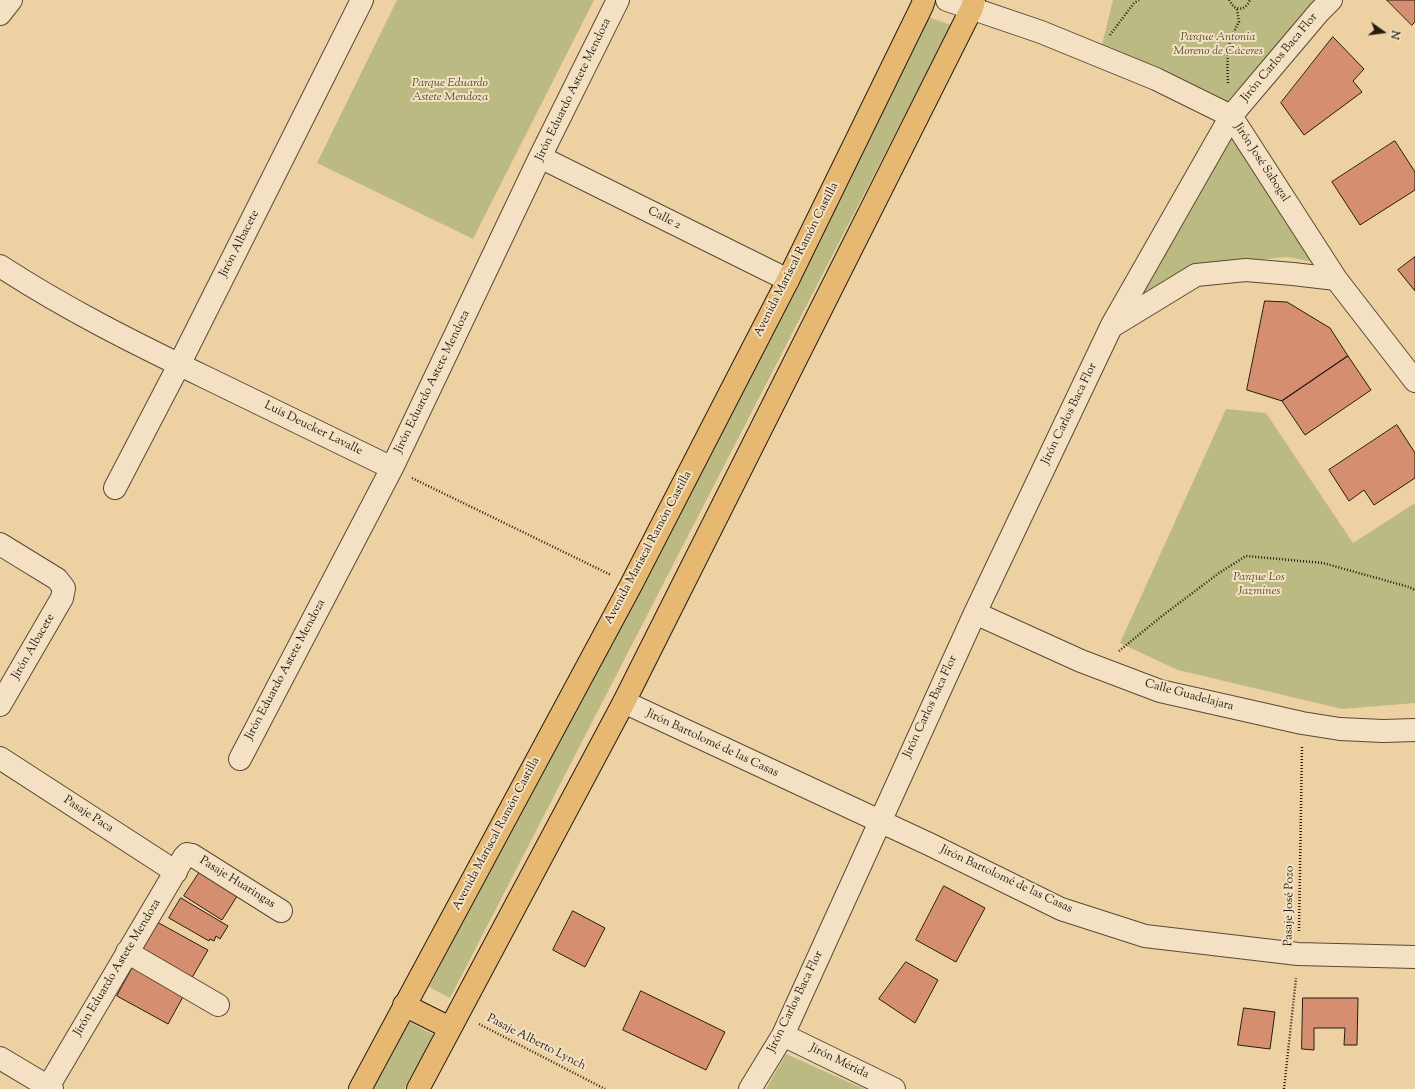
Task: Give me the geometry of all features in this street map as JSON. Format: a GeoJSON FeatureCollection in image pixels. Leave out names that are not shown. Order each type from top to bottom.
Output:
{"type":"FeatureCollection","features":[{"type":"Feature","properties":{"kind":"main road","name":"Avenida Mariscal Ramón Castilla"},"geometry":{"type":"LineString","coordinates":[[360,1089],[631,585],[788,280],[924,0]]}},
{"type":"Feature","properties":{"kind":"main road"},"geometry":{"type":"LineString","coordinates":[[418,1089],[624,702],[973,4]]}},
{"type":"Feature","properties":{"kind":"main road"},"geometry":{"type":"LineString","coordinates":[[404,1005],[454,1020]]}},
{"type":"Feature","properties":{"kind":"street"},"geometry":{"type":"LineString","coordinates":[[0,14],[11,0]]}},
{"type":"Feature","properties":{"kind":"street","name":"Jirón Albacete"},"geometry":{"type":"LineString","coordinates":[[115,488],[179,365],[362,0]]}},
{"type":"Feature","properties":{"kind":"street","name":"Jirón Eduardo Astete Mendoza"},"geometry":{"type":"LineString","coordinates":[[240,759],[392,468],[540,157],[618,0]]}},
{"type":"Feature","properties":{"kind":"street","name":"Jirón José Sabogal"},"geometry":{"type":"LineString","coordinates":[[947,0],[973,4],[1156,79],[1231,116],[1336,279],[1415,382]]}},
{"type":"Feature","properties":{"kind":"street","name":"Jirón Carlos Baca Flor"},"geometry":{"type":"LineString","coordinates":[[750,1089],[783,1035],[975,612],[1112,325],[1231,116],[1319,12],[1332,0]]}},
{"type":"Feature","properties":{"kind":"street","name":"Calle 2"},"geometry":{"type":"LineString","coordinates":[[540,157],[788,280]]}},
{"type":"Feature","properties":{"kind":"street","name":"Luis Deucker Lavalle"},"geometry":{"type":"LineString","coordinates":[[0,266],[59,303],[179,365],[392,468]]}},
{"type":"Feature","properties":{"kind":"street"},"geometry":{"type":"LineString","coordinates":[[1112,325],[1196,275],[1246,270],[1336,279]]}},
{"type":"Feature","properties":{"kind":"street","name":"Jirón Albacete"},"geometry":{"type":"LineString","coordinates":[[0,544],[57,579],[64,588],[62,598],[0,705]]}},
{"type":"Feature","properties":{"kind":"street","name":"Calle Guadelajara"},"geometry":{"type":"LineString","coordinates":[[975,612],[1081,661],[1160,691],[1302,723],[1340,729],[1383,731],[1415,730]]}},
{"type":"Feature","properties":{"kind":"street","name":"Jirón Bartolomé de las Casas"},"geometry":{"type":"LineString","coordinates":[[624,702],[931,845],[1061,909],[1144,936],[1298,954],[1415,957]]}},
{"type":"Feature","properties":{"kind":"street","name":"Pasaje Paca"},"geometry":{"type":"LineString","coordinates":[[0,758],[176,872]]}},
{"type":"Feature","properties":{"kind":"street","name":"Jirón Eduardo Astete Mendoza"},"geometry":{"type":"LineString","coordinates":[[50,1088],[127,952],[184,857],[187,854],[192,856]]}},
{"type":"Feature","properties":{"kind":"street","name":"Pasaje Huaringas"},"geometry":{"type":"LineString","coordinates":[[192,856],[282,911]]}},
{"type":"Feature","properties":{"kind":"street"},"geometry":{"type":"LineString","coordinates":[[127,952],[218,1005]]}},
{"type":"Feature","properties":{"kind":"street","name":"Jirón Mérida"},"geometry":{"type":"LineString","coordinates":[[783,1035],[894,1089]]}},
{"type":"Feature","properties":{"kind":"street"},"geometry":{"type":"LineString","coordinates":[[0,1058],[50,1088]]}},
{"type":"Feature","properties":{"kind":"path"},"geometry":{"type":"LineString","coordinates":[[1095,54],[1134,3],[1139,0]]}},
{"type":"Feature","properties":{"kind":"path"},"geometry":{"type":"LineString","coordinates":[[1229,0],[1231,5],[1237,9],[1240,22],[1232,35],[1227,51],[1231,116]]}},
{"type":"Feature","properties":{"kind":"path"},"geometry":{"type":"LineString","coordinates":[[1237,9],[1246,6],[1250,0]]}},
{"type":"Feature","properties":{"kind":"path"},"geometry":{"type":"LineString","coordinates":[[392,468],[631,585]]}},
{"type":"Feature","properties":{"kind":"path"},"geometry":{"type":"LineString","coordinates":[[1099,668],[1162,616],[1219,573],[1246,556],[1323,563],[1415,590]]}},
{"type":"Feature","properties":{"kind":"path","name":"Pasaje José Pozo"},"geometry":{"type":"LineString","coordinates":[[1284,1089],[1298,954],[1302,723]]}},
{"type":"Feature","properties":{"kind":"path","name":"Pasaje Alberto Lynch"},"geometry":{"type":"LineString","coordinates":[[454,1020],[605,1089]]}},
{"type":"Feature","properties":{"kind":"green space","name":"Parque Eduardo Astete Mendoza"},"geometry":{"type":"Polygon","coordinates":[[[397,0],[594,0],[473,239],[317,163],[397,0]]]}},
{"type":"Feature","properties":{"kind":"green space","name":"Parque Antonia Moreno de Cáceres"},"geometry":{"type":"Polygon","coordinates":[[[1113,0],[1320,0],[1227,101],[1163,69],[1101,49],[1113,0]]]}},
{"type":"Feature","properties":{"kind":"green space"},"geometry":{"type":"Polygon","coordinates":[[[928,17],[951,25],[450,998],[429,987],[928,17]]]}},
{"type":"Feature","properties":{"kind":"green space"},"geometry":{"type":"Polygon","coordinates":[[[1232,128],[1319,263],[1287,257],[1197,266],[1131,309],[1232,128]]]}},
{"type":"Feature","properties":{"kind":"green space","name":"Parque Los Jazmines"},"geometry":{"type":"Polygon","coordinates":[[[1226,409],[1266,413],[1353,543],[1415,503],[1415,703],[1342,709],[1178,670],[1120,643],[1226,409]]]}},
{"type":"Feature","properties":{"kind":"green space"},"geometry":{"type":"Polygon","coordinates":[[[408,1021],[434,1035],[404,1089],[370,1089],[408,1021]]]}},
{"type":"Feature","properties":{"kind":"green space"},"geometry":{"type":"Polygon","coordinates":[[[786,1054],[864,1089],[766,1089],[786,1054]]]}},
{"type":"Feature","properties":{"kind":"building"},"geometry":{"type":"Polygon","coordinates":[[[1387,0],[1415,0],[1415,22],[1412,25],[1387,0]]]}},
{"type":"Feature","properties":{"kind":"building"},"geometry":{"type":"Polygon","coordinates":[[[1333,37],[1364,69],[1353,81],[1362,92],[1304,135],[1281,103],[1333,37]]]}},
{"type":"Feature","properties":{"kind":"building"},"geometry":{"type":"Polygon","coordinates":[[[1395,141],[1415,172],[1415,190],[1360,225],[1332,182],[1395,141]]]}},
{"type":"Feature","properties":{"kind":"building"},"geometry":{"type":"Polygon","coordinates":[[[1415,257],[1415,291],[1398,270],[1415,257]]]}},
{"type":"Feature","properties":{"kind":"building"},"geometry":{"type":"Polygon","coordinates":[[[1265,301],[1287,302],[1330,328],[1348,356],[1282,401],[1247,390],[1265,301]]]}},
{"type":"Feature","properties":{"kind":"building"},"geometry":{"type":"Polygon","coordinates":[[[1348,356],[1371,390],[1305,435],[1282,401],[1348,356]]]}},
{"type":"Feature","properties":{"kind":"building"},"geometry":{"type":"Polygon","coordinates":[[[1397,425],[1415,453],[1415,478],[1374,505],[1364,490],[1349,501],[1329,470],[1397,425]]]}},
{"type":"Feature","properties":{"kind":"building"},"geometry":{"type":"Polygon","coordinates":[[[201,870],[239,893],[222,920],[184,896],[201,870]]]}},
{"type":"Feature","properties":{"kind":"building"},"geometry":{"type":"Polygon","coordinates":[[[944,886],[985,908],[956,962],[916,940],[944,886]]]}},
{"type":"Feature","properties":{"kind":"building"},"geometry":{"type":"Polygon","coordinates":[[[181,898],[228,926],[220,939],[216,936],[214,941],[210,939],[209,941],[169,918],[181,898]]]}},
{"type":"Feature","properties":{"kind":"building"},"geometry":{"type":"Polygon","coordinates":[[[573,911],[605,928],[585,967],[553,950],[573,911]]]}},
{"type":"Feature","properties":{"kind":"building"},"geometry":{"type":"Polygon","coordinates":[[[157,922],[208,950],[190,981],[140,953],[157,922]]]}},
{"type":"Feature","properties":{"kind":"building"},"geometry":{"type":"Polygon","coordinates":[[[906,962],[938,980],[915,1023],[879,999],[906,962]]]}},
{"type":"Feature","properties":{"kind":"building"},"geometry":{"type":"Polygon","coordinates":[[[133,967],[184,995],[168,1024],[117,996],[133,967]]]}},
{"type":"Feature","properties":{"kind":"building"},"geometry":{"type":"Polygon","coordinates":[[[641,991],[725,1032],[706,1070],[623,1030],[641,991]]]}},
{"type":"Feature","properties":{"kind":"building"},"geometry":{"type":"Polygon","coordinates":[[[1303,998],[1358,998],[1357,1045],[1344,1045],[1345,1028],[1314,1028],[1314,1050],[1302,1049],[1303,998]]]}},
{"type":"Feature","properties":{"kind":"building"},"geometry":{"type":"Polygon","coordinates":[[[1244,1008],[1275,1012],[1270,1049],[1238,1045],[1244,1008]]]}}]}
